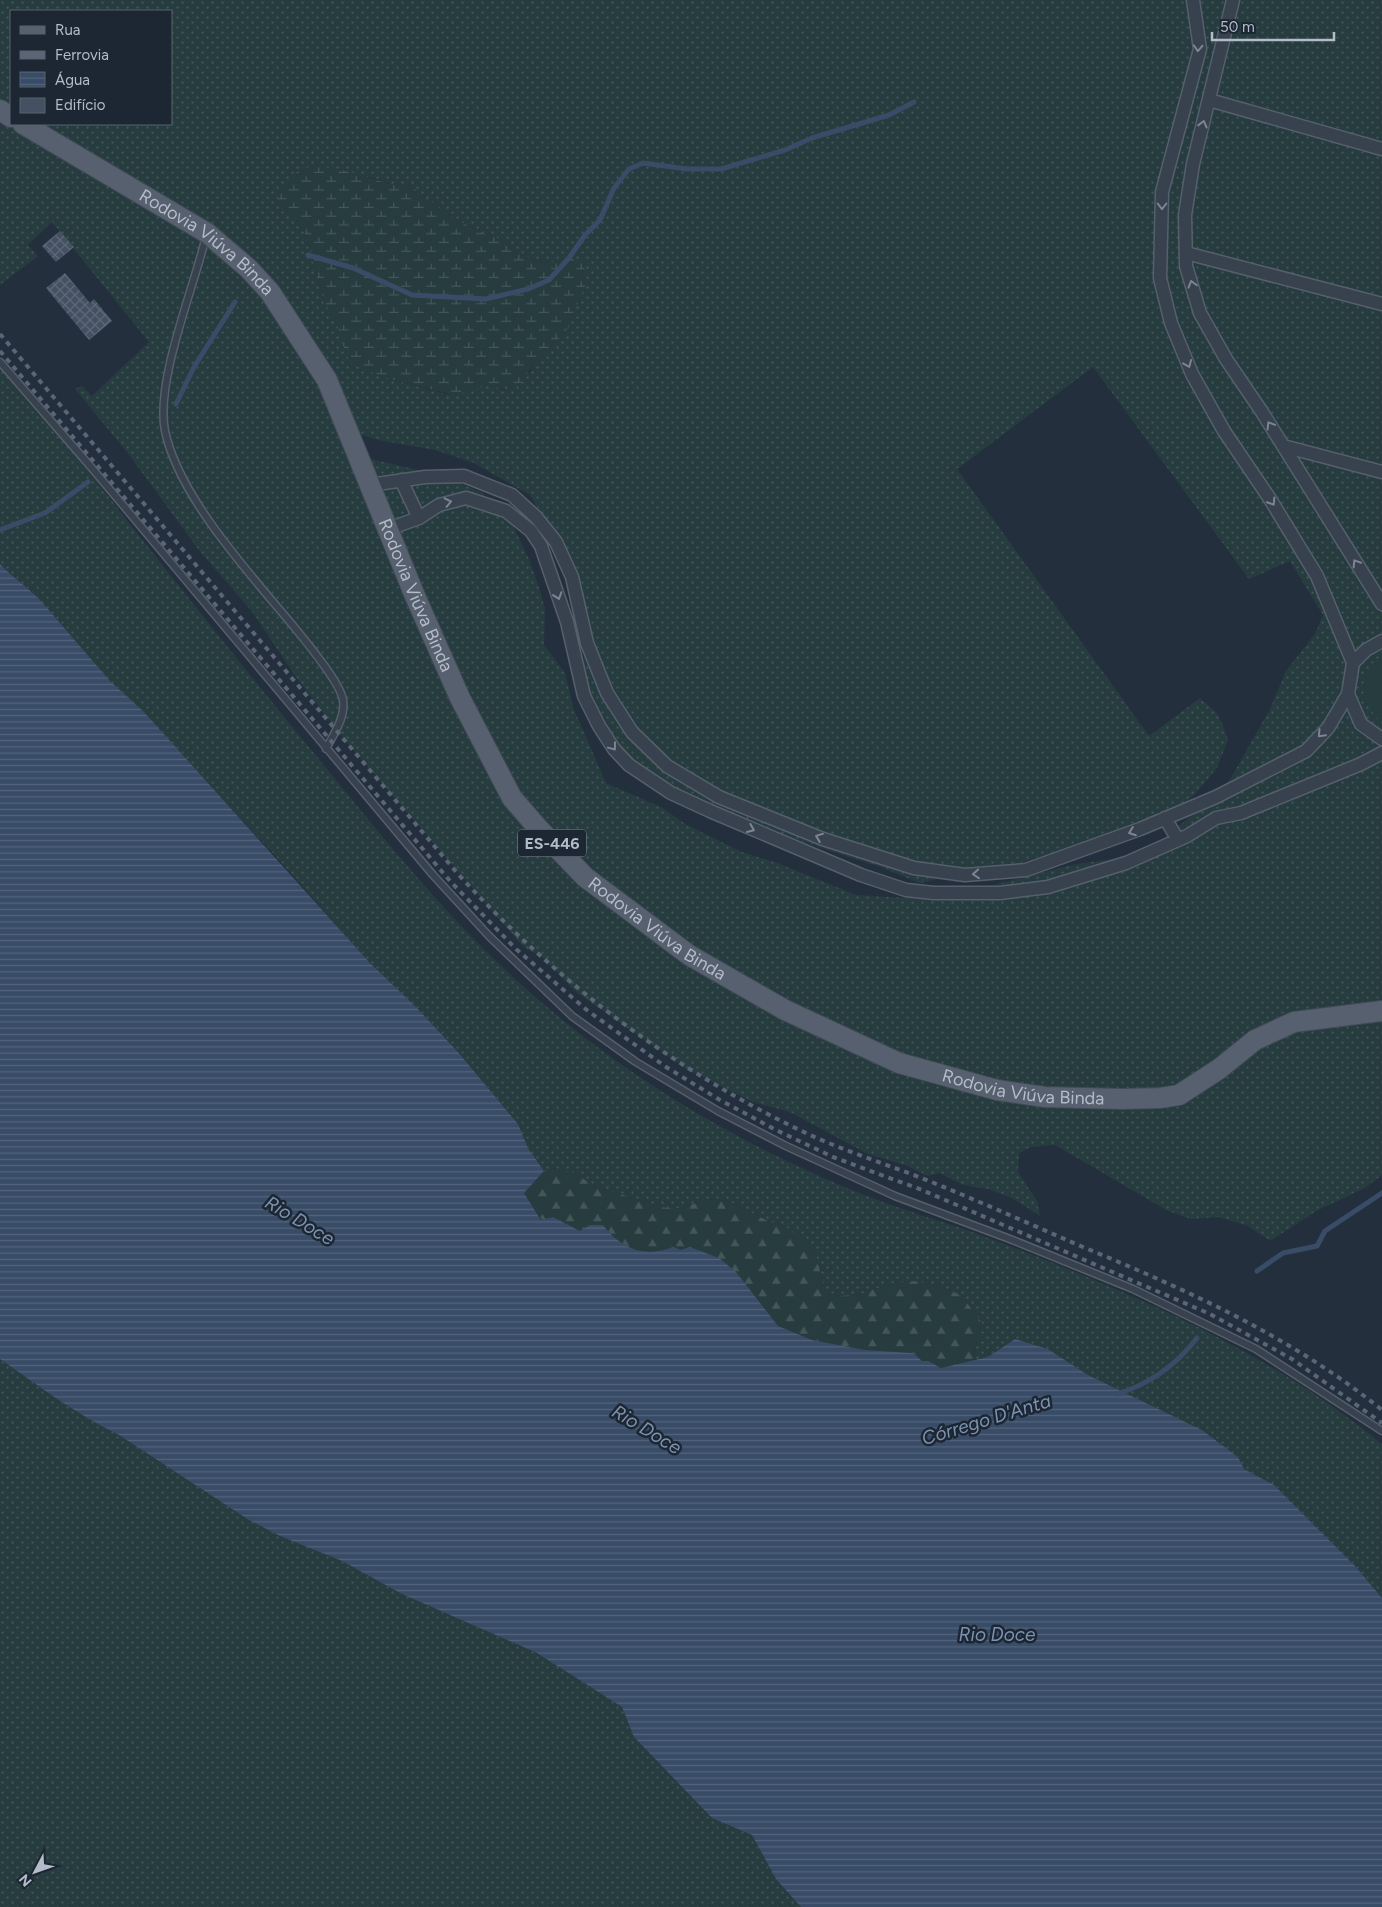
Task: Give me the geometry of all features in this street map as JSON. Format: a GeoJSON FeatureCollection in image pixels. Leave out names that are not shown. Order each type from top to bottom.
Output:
{"type":"FeatureCollection","features":[{"type":"Feature","properties":{"kind":"main road","name":"Rodovia Viúva Binda"},"geometry":{"type":"LineString","coordinates":[[25,125],[207,232],[270,292],[288,317],[327,380],[414,596],[460,698],[512,798],[585,877],[689,955],[785,1010],[899,1063],[997,1090],[1045,1096],[1160,1098],[1179,1095],[1195,1086],[1256,1040],[1294,1022],[1382,1011]]}},
{"type":"Feature","properties":{"kind":"street"},"geometry":{"type":"LineString","coordinates":[[370,485],[401,480],[464,476],[512,495],[536,517],[556,542],[572,577],[587,643],[612,701],[632,732],[667,766],[719,797],[823,839],[914,868],[965,875],[1026,870],[1216,797],[1306,752],[1328,728],[1348,694],[1353,663],[1317,576],[1270,499],[1224,431],[1192,374],[1172,323],[1160,278],[1162,192],[1200,49],[1193,0]]}},
{"type":"Feature","properties":{"kind":"street"},"geometry":{"type":"LineString","coordinates":[[1233,0],[1193,164],[1185,215],[1186,266],[1200,313],[1226,359],[1382,604]]}},
{"type":"Feature","properties":{"kind":"street"},"geometry":{"type":"LineString","coordinates":[[1209,100],[1382,149]]}},
{"type":"Feature","properties":{"kind":"street"},"geometry":{"type":"LineString","coordinates":[[1186,253],[1382,304]]}},
{"type":"Feature","properties":{"kind":"street"},"geometry":{"type":"LineString","coordinates":[[1283,446],[1382,472]]}},
{"type":"Feature","properties":{"kind":"street"},"geometry":{"type":"LineString","coordinates":[[401,480],[419,518]]}},
{"type":"Feature","properties":{"kind":"street"},"geometry":{"type":"LineString","coordinates":[[388,529],[419,518],[439,504],[466,498],[506,511],[531,531],[541,546],[567,622],[584,696],[599,726],[614,749],[628,765],[672,793],[809,854],[888,885],[906,890],[934,893],[1000,893],[1048,887],[1126,863],[1178,840],[1216,818],[1241,813],[1361,764],[1382,753]]}},
{"type":"Feature","properties":{"kind":"street"},"geometry":{"type":"LineString","coordinates":[[1353,663],[1366,650],[1382,641]]}},
{"type":"Feature","properties":{"kind":"street"},"geometry":{"type":"LineString","coordinates":[[1348,694],[1361,724],[1382,739]]}},
{"type":"Feature","properties":{"kind":"street"},"geometry":{"type":"LineString","coordinates":[[1165,818],[1178,840]]}},
{"type":"Feature","properties":{"kind":"lane"},"geometry":{"type":"LineString","coordinates":[[207,232],[171,363],[162,410],[165,432],[184,478],[208,519],[239,560],[310,646],[339,690],[343,698],[344,709],[326,749]]}},
{"type":"Feature","properties":{"kind":"lane"},"geometry":{"type":"LineString","coordinates":[[0,362],[91,467],[433,875],[488,936],[572,1016],[636,1062],[718,1111],[795,1150],[895,1196],[1010,1239],[1133,1289],[1256,1349],[1382,1431]]}},
{"type":"Feature","properties":{"kind":"green space"},"geometry":{"type":"Polygon","coordinates":[[[0,0],[1382,0],[1382,1175],[1365,1188],[1318,1210],[1270,1241],[1248,1226],[1218,1217],[1191,1219],[1168,1211],[1055,1145],[1031,1147],[1019,1153],[1018,1172],[1037,1201],[1040,1216],[1012,1198],[988,1189],[963,1185],[940,1173],[928,1176],[905,1165],[868,1154],[790,1112],[753,1102],[685,1068],[576,992],[540,955],[528,950],[519,942],[343,738],[296,677],[253,613],[198,549],[127,452],[75,389],[82,386],[92,396],[149,342],[52,222],[28,245],[38,256],[0,285],[0,0]],[[370,177],[290,183],[276,199],[304,230],[324,302],[341,331],[343,345],[390,379],[446,394],[460,393],[489,385],[509,391],[530,372],[535,361],[566,332],[570,258],[550,263],[532,260],[501,239],[480,232],[454,218],[409,185],[390,184],[370,177]],[[1093,367],[957,469],[1149,736],[1200,698],[1216,712],[1228,740],[1217,768],[1195,794],[1170,816],[1010,866],[967,872],[920,883],[880,867],[803,842],[728,812],[657,779],[627,755],[596,710],[584,673],[583,595],[563,551],[530,495],[474,463],[435,450],[378,440],[353,432],[354,455],[439,475],[481,492],[509,517],[529,559],[540,590],[545,610],[544,645],[565,673],[573,707],[606,783],[661,807],[687,825],[742,852],[777,863],[856,895],[922,899],[962,893],[1072,865],[1118,858],[1156,845],[1214,797],[1231,778],[1270,709],[1286,671],[1315,634],[1323,615],[1290,561],[1249,579],[1093,367]]]}},
{"type":"Feature","properties":{"kind":"green space"},"geometry":{"type":"Polygon","coordinates":[[[318,166],[347,171],[390,184],[409,185],[454,218],[480,232],[501,239],[532,260],[550,263],[570,258],[584,260],[585,286],[566,332],[535,361],[523,381],[512,391],[489,385],[454,395],[390,379],[353,365],[346,355],[336,320],[324,302],[304,230],[276,199],[299,169],[318,166]]]}},
{"type":"Feature","properties":{"kind":"green space"},"geometry":{"type":"Polygon","coordinates":[[[0,359],[265,694],[379,832],[430,892],[513,977],[586,1038],[663,1093],[774,1155],[872,1198],[975,1233],[1135,1298],[1188,1322],[1238,1348],[1288,1377],[1336,1409],[1382,1444],[1382,1598],[1356,1567],[1274,1485],[1243,1469],[1238,1457],[1202,1430],[1088,1375],[1048,1349],[1015,1339],[988,1357],[972,1362],[982,1323],[960,1295],[944,1288],[893,1283],[861,1294],[840,1296],[830,1293],[823,1284],[816,1255],[786,1227],[770,1222],[728,1201],[712,1199],[678,1208],[666,1208],[600,1188],[571,1172],[553,1168],[544,1171],[528,1148],[518,1124],[458,1052],[415,1006],[370,963],[271,851],[110,681],[31,590],[13,578],[0,564],[0,359]]]}},
{"type":"Feature","properties":{"kind":"green space"},"geometry":{"type":"Polygon","coordinates":[[[1382,656],[1382,720],[1375,716],[1367,703],[1363,688],[1366,673],[1370,666],[1382,656]]]}},
{"type":"Feature","properties":{"kind":"green space"},"geometry":{"type":"Polygon","coordinates":[[[553,1168],[571,1172],[600,1188],[666,1208],[678,1208],[712,1199],[728,1201],[770,1222],[786,1227],[804,1241],[816,1254],[823,1284],[830,1293],[841,1296],[861,1294],[893,1283],[918,1281],[961,1295],[982,1323],[972,1362],[941,1368],[928,1361],[922,1361],[913,1353],[865,1350],[812,1340],[778,1326],[757,1301],[673,1247],[653,1252],[643,1251],[634,1249],[618,1240],[603,1225],[590,1225],[580,1231],[553,1217],[542,1220],[524,1193],[544,1171],[553,1168]]]}},
{"type":"Feature","properties":{"kind":"green space"},"geometry":{"type":"Polygon","coordinates":[[[0,1359],[73,1409],[119,1435],[249,1520],[280,1536],[342,1561],[402,1594],[537,1653],[623,1707],[634,1737],[712,1818],[752,1835],[776,1879],[801,1907],[0,1907],[0,1359]]]}},
{"type":"Feature","properties":{"kind":"water","name":"Rio Doce"},"geometry":{"type":"Polygon","coordinates":[[[0,564],[41,601],[110,681],[144,712],[370,963],[415,1006],[458,1052],[518,1124],[528,1148],[544,1171],[524,1193],[541,1220],[553,1217],[580,1231],[590,1225],[603,1225],[618,1240],[634,1249],[643,1251],[653,1252],[673,1247],[681,1250],[690,1247],[719,1258],[736,1272],[778,1326],[812,1340],[865,1350],[913,1353],[922,1361],[928,1361],[941,1368],[988,1357],[1015,1339],[1048,1349],[1088,1375],[1202,1430],[1238,1457],[1244,1469],[1274,1485],[1356,1567],[1382,1598],[1382,1907],[801,1907],[776,1879],[752,1835],[712,1818],[634,1737],[622,1707],[537,1653],[402,1594],[342,1561],[280,1536],[249,1520],[119,1435],[73,1409],[0,1359],[0,564]]]}},
{"type":"Feature","properties":{"kind":"building"},"geometry":{"type":"Polygon","coordinates":[[[60,231],[74,247],[56,262],[42,246],[60,231]]]}},
{"type":"Feature","properties":{"kind":"building"},"geometry":{"type":"Polygon","coordinates":[[[65,273],[90,303],[94,299],[112,321],[89,340],[46,288],[65,273]]]}},
{"type":"Feature","properties":{"kind":"waterway"},"geometry":{"type":"LineString","coordinates":[[308,255],[353,268],[412,295],[486,299],[528,289],[549,280],[569,258],[585,235],[600,220],[614,188],[629,169],[643,163],[687,169],[721,169],[785,150],[812,138],[889,115],[914,102]]}},
{"type":"Feature","properties":{"kind":"waterway"},"geometry":{"type":"LineString","coordinates":[[176,404],[194,367],[235,302]]}},
{"type":"Feature","properties":{"kind":"waterway"},"geometry":{"type":"LineString","coordinates":[[0,530],[45,513],[88,482]]}},
{"type":"Feature","properties":{"kind":"waterway","name":"Córrego D'Anta"},"geometry":{"type":"LineString","coordinates":[[1257,1271],[1283,1253],[1317,1246],[1325,1231],[1382,1193]]}},
{"type":"Feature","properties":{"kind":"waterway","name":"Córrego D'Anta"},"geometry":{"type":"LineString","coordinates":[[1117,1394],[1152,1379],[1172,1365],[1197,1338]]}},
{"type":"Feature","properties":{"kind":"railway"},"geometry":{"type":"LineString","coordinates":[[0,334],[458,874],[496,914],[536,951],[620,1021],[664,1053],[711,1082],[808,1134],[987,1205],[1162,1281],[1238,1318],[1312,1360],[1382,1410]]}},
{"type":"Feature","properties":{"kind":"railway"},"geometry":{"type":"LineString","coordinates":[[0,351],[450,881],[516,949],[588,1011],[666,1067],[720,1100],[776,1130],[833,1157],[922,1190],[1210,1314],[1292,1359],[1382,1423]]}}]}
